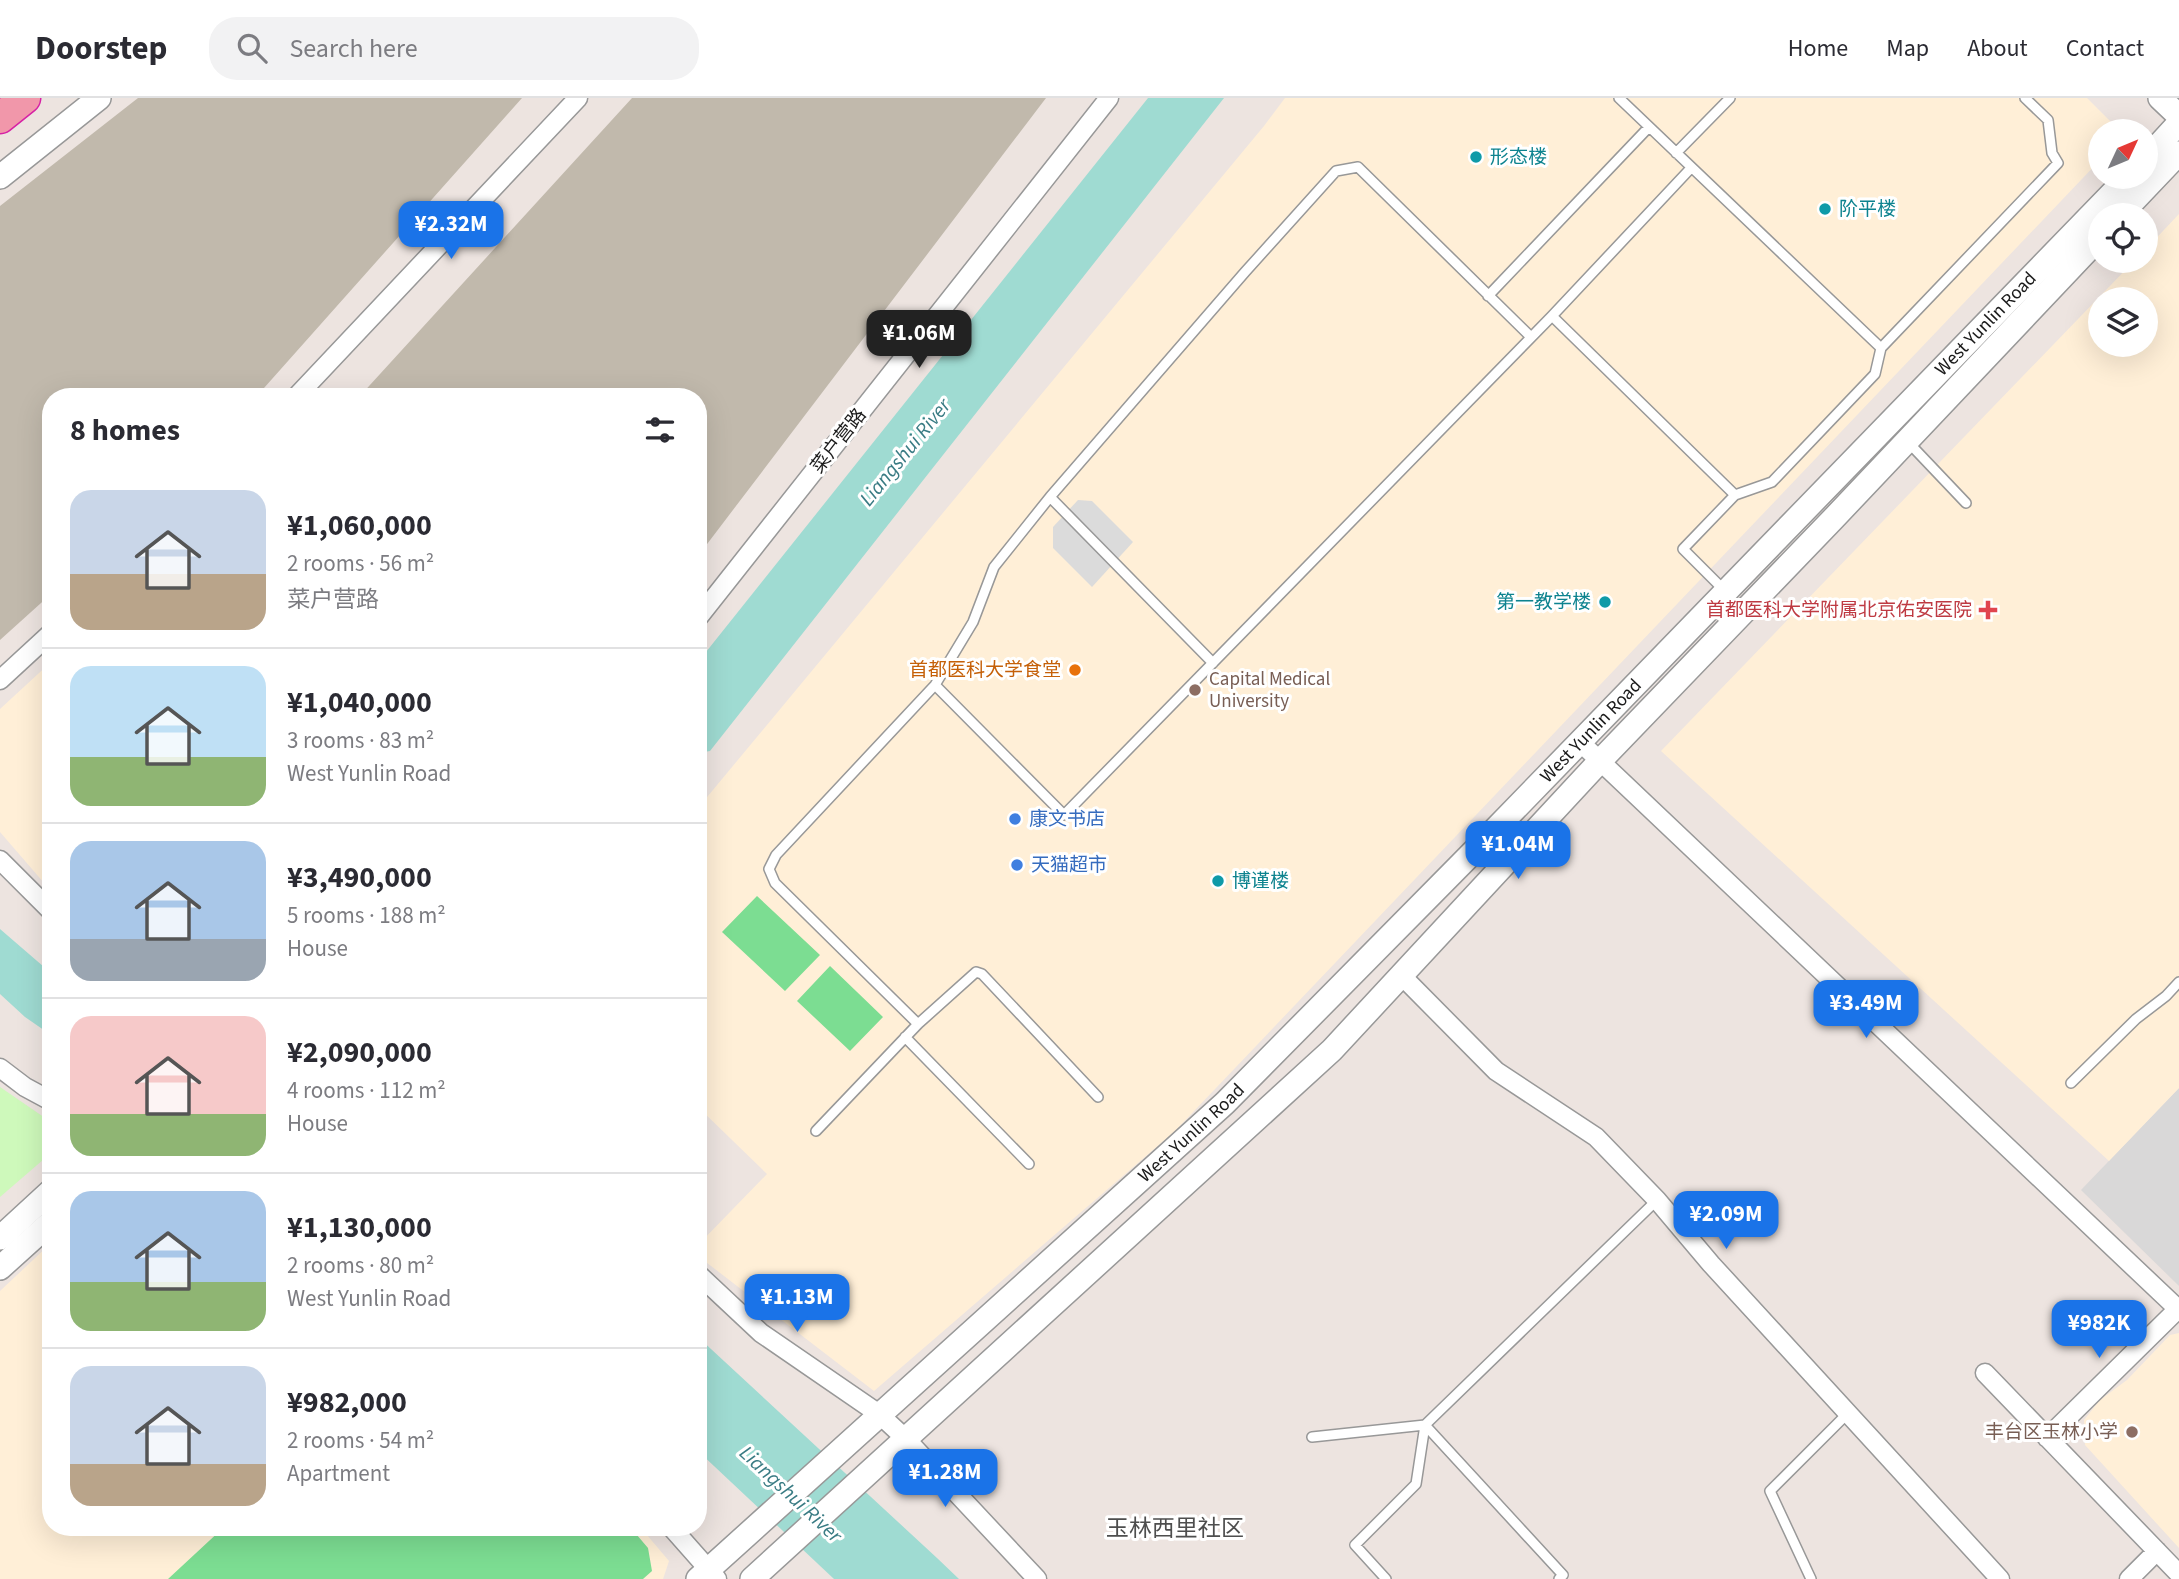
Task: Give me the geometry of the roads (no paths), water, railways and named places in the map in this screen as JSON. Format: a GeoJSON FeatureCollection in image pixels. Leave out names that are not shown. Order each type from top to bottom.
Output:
{"type":"FeatureCollection","features":[{"type":"Feature","properties":{"kind":"highway"},"geometry":{"type":"LineString","coordinates":[[0,118],[24,98]]}},
{"type":"Feature","properties":{"kind":"street"},"geometry":{"type":"LineString","coordinates":[[0,177],[99,98]]}},
{"type":"Feature","properties":{"kind":"street"},"geometry":{"type":"LineString","coordinates":[[304,388],[578,98]]}},
{"type":"Feature","properties":{"kind":"street","name":"菜户营路"},"geometry":{"type":"LineString","coordinates":[[707,607],[1109,98]]}},
{"type":"Feature","properties":{"kind":"street"},"geometry":{"type":"LineString","coordinates":[[2160,98],[2179,116]]}},
{"type":"Feature","properties":{"kind":"street"},"geometry":{"type":"LineString","coordinates":[[2130,203],[2167,156],[2179,123]]}},
{"type":"Feature","properties":{"kind":"street","name":"West Yunlin Road"},"geometry":{"type":"LineString","coordinates":[[708,1576],[727,1553],[1225,1103],[1580,742],[2116,189]]}},
{"type":"Feature","properties":{"kind":"street","name":"West Yunlin Road"},"geometry":{"type":"LineString","coordinates":[[753,1578],[1306,1076],[1600,761],[2088,250]]}},
{"type":"Feature","properties":{"kind":"street"},"geometry":{"type":"LineString","coordinates":[[0,680],[42,641]]}},
{"type":"Feature","properties":{"kind":"street"},"geometry":{"type":"LineString","coordinates":[[1580,742],[2178,1310],[2047,1438]]}},
{"type":"Feature","properties":{"kind":"street"},"geometry":{"type":"LineString","coordinates":[[0,860],[42,902]]}},
{"type":"Feature","properties":{"kind":"street"},"geometry":{"type":"LineString","coordinates":[[1401,975],[1496,1071],[1596,1137],[1657,1200],[1711,1264],[2000,1579]]}},
{"type":"Feature","properties":{"kind":"street"},"geometry":{"type":"LineString","coordinates":[[0,1068],[42,1096]]}},
{"type":"Feature","properties":{"kind":"street"},"geometry":{"type":"LineString","coordinates":[[0,1238],[42,1199]]}},
{"type":"Feature","properties":{"kind":"street"},"geometry":{"type":"LineString","coordinates":[[0,1268],[42,1230]]}},
{"type":"Feature","properties":{"kind":"street"},"geometry":{"type":"LineString","coordinates":[[707,1282],[761,1333],[879,1414],[906,1439],[1037,1579]]}},
{"type":"Feature","properties":{"kind":"street"},"geometry":{"type":"LineString","coordinates":[[1985,1373],[2179,1574]]}},
{"type":"Feature","properties":{"kind":"street"},"geometry":{"type":"LineString","coordinates":[[678,1536],[708,1576]]}},
{"type":"Feature","properties":{"kind":"street"},"geometry":{"type":"LineString","coordinates":[[2129,1579],[2157,1551]]}},
{"type":"Feature","properties":{"kind":"lane"},"geometry":{"type":"LineString","coordinates":[[1619,98],[1881,348]]}},
{"type":"Feature","properties":{"kind":"lane"},"geometry":{"type":"LineString","coordinates":[[1676,153],[1730,98]]}},
{"type":"Feature","properties":{"kind":"lane"},"geometry":{"type":"LineString","coordinates":[[1725,591],[1683,549],[1735,495],[1772,482],[1875,374],[1881,348],[2058,163],[2052,153],[2048,120],[2025,98]]}},
{"type":"Feature","properties":{"kind":"lane"},"geometry":{"type":"LineString","coordinates":[[1488,296],[1649,127]]}},
{"type":"Feature","properties":{"kind":"lane"},"geometry":{"type":"LineString","coordinates":[[918,1024],[775,883],[768,869],[776,855],[935,685],[973,622],[994,567],[1050,497],[1245,272],[1336,171],[1358,167],[1531,337]]}},
{"type":"Feature","properties":{"kind":"lane"},"geometry":{"type":"LineString","coordinates":[[935,685],[1064,815],[1552,316],[1691,168]]}},
{"type":"Feature","properties":{"kind":"lane"},"geometry":{"type":"LineString","coordinates":[[1552,316],[1735,495]]}},
{"type":"Feature","properties":{"kind":"lane"},"geometry":{"type":"LineString","coordinates":[[1907,441],[1966,503]]}},
{"type":"Feature","properties":{"kind":"lane"},"geometry":{"type":"LineString","coordinates":[[1050,497],[1213,663]]}},
{"type":"Feature","properties":{"kind":"lane"},"geometry":{"type":"LineString","coordinates":[[816,1131],[918,1024],[976,972],[982,974],[1098,1097]]}},
{"type":"Feature","properties":{"kind":"lane"},"geometry":{"type":"LineString","coordinates":[[2071,1083],[2136,1019],[2166,996],[2179,982]]}},
{"type":"Feature","properties":{"kind":"lane"},"geometry":{"type":"LineString","coordinates":[[905,1037],[1029,1164]]}},
{"type":"Feature","properties":{"kind":"lane"},"geometry":{"type":"LineString","coordinates":[[1385,1579],[1355,1545],[1416,1484],[1424,1426],[1657,1200]]}},
{"type":"Feature","properties":{"kind":"lane"},"geometry":{"type":"LineString","coordinates":[[1811,1579],[1770,1491],[1848,1413]]}},
{"type":"Feature","properties":{"kind":"lane"},"geometry":{"type":"LineString","coordinates":[[1312,1437],[1424,1426]]}},
{"type":"Feature","properties":{"kind":"lane"},"geometry":{"type":"LineString","coordinates":[[1424,1426],[1563,1575],[1559,1579]]}},
{"type":"Feature","properties":{"kind":"water","name":"Liangshui River"},"geometry":{"type":"Polygon","coordinates":[[[1148,98],[1224,98],[707,752],[707,651],[1148,98]]]}},
{"type":"Feature","properties":{"kind":"water"},"geometry":{"type":"Polygon","coordinates":[[[0,929],[42,965],[42,1029],[0,994],[0,929]]]}},
{"type":"Feature","properties":{"kind":"water","name":"Liangshui River"},"geometry":{"type":"Polygon","coordinates":[[[707,1345],[959,1579],[834,1579],[707,1459],[707,1345]]]}},
{"type":"Feature","properties":{"kind":"place","name":"形态楼"},"geometry":{"type":"Point","coordinates":[1476,157]}},
{"type":"Feature","properties":{"kind":"place","name":"阶平楼"},"geometry":{"type":"Point","coordinates":[1825,209]}},
{"type":"Feature","properties":{"kind":"place","name":"第一教学楼"},"geometry":{"type":"Point","coordinates":[1605,602]}},
{"type":"Feature","properties":{"kind":"place","name":"首都医科大学附属北京佑安医院"},"geometry":{"type":"Point","coordinates":[1988,610]}},
{"type":"Feature","properties":{"kind":"place","name":"首都医科大学食堂"},"geometry":{"type":"Point","coordinates":[1075,670]}},
{"type":"Feature","properties":{"kind":"place","name":"Capital Medical University"},"geometry":{"type":"Point","coordinates":[1195,690]}},
{"type":"Feature","properties":{"kind":"place","name":"康文书店"},"geometry":{"type":"Point","coordinates":[1015,819]}},
{"type":"Feature","properties":{"kind":"place","name":"天猫超市"},"geometry":{"type":"Point","coordinates":[1017,865]}},
{"type":"Feature","properties":{"kind":"place","name":"博谨楼"},"geometry":{"type":"Point","coordinates":[1218,881]}},
{"type":"Feature","properties":{"kind":"place","name":"丰台区玉林小学"},"geometry":{"type":"Point","coordinates":[2132,1432]}},
{"type":"Feature","properties":{"kind":"district","name":"玉林西里社区"},"geometry":{"type":"Point","coordinates":[1175,1528]}}]}
